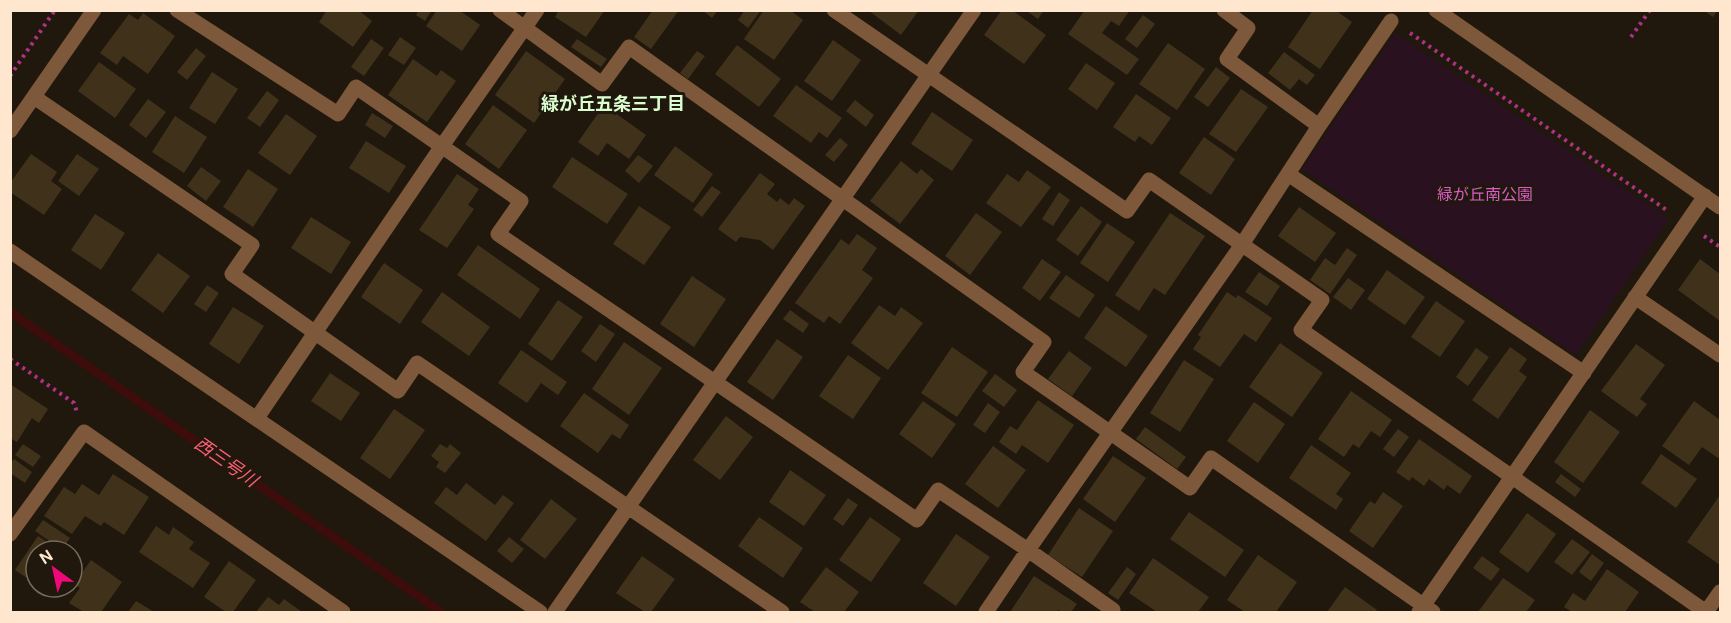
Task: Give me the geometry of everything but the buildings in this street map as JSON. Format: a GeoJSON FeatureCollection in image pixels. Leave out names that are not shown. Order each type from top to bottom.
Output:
{"type":"FeatureCollection","features":[{"type":"Feature","properties":{"kind":"street"},"geometry":{"type":"LineString","coordinates":[[10,131],[94,10]]}},
{"type":"Feature","properties":{"kind":"street"},"geometry":{"type":"LineString","coordinates":[[177,10],[338,114],[356,87],[521,201],[498,234],[917,520],[938,490],[1028,550],[1112,611]]}},
{"type":"Feature","properties":{"kind":"street"},"geometry":{"type":"LineString","coordinates":[[500,10],[602,84],[629,47],[1044,342],[1023,372],[1190,488],[1211,458],[1425,610],[1512,477],[1705,196]]}},
{"type":"Feature","properties":{"kind":"street"},"geometry":{"type":"LineString","coordinates":[[257,418],[537,10]]}},
{"type":"Feature","properties":{"kind":"street"},"geometry":{"type":"LineString","coordinates":[[834,10],[1127,211],[1149,180],[1322,300],[1300,330],[1706,612],[1720,592]]}},
{"type":"Feature","properties":{"kind":"street"},"geometry":{"type":"LineString","coordinates":[[555,612],[974,10]]}},
{"type":"Feature","properties":{"kind":"street"},"geometry":{"type":"LineString","coordinates":[[1224,10],[1248,28],[1227,59],[1320,126]]}},
{"type":"Feature","properties":{"kind":"street"},"geometry":{"type":"LineString","coordinates":[[1436,10],[1720,207]]}},
{"type":"Feature","properties":{"kind":"street"},"geometry":{"type":"LineString","coordinates":[[986,612],[1241,246],[1391,21]]}},
{"type":"Feature","properties":{"kind":"street"},"geometry":{"type":"LineString","coordinates":[[34,97],[252,245],[232,274],[314,334],[398,391],[417,363],[782,612]]}},
{"type":"Feature","properties":{"kind":"street"},"geometry":{"type":"LineString","coordinates":[[1288,174],[1584,373]]}},
{"type":"Feature","properties":{"kind":"street"},"geometry":{"type":"LineString","coordinates":[[10,251],[540,612]]}},
{"type":"Feature","properties":{"kind":"street"},"geometry":{"type":"LineString","coordinates":[[1635,297],[1720,355]]}},
{"type":"Feature","properties":{"kind":"street"},"geometry":{"type":"LineString","coordinates":[[10,534],[84,432],[343,612]]}},
{"type":"Feature","properties":{"kind":"path"},"geometry":{"type":"LineString","coordinates":[[10,76],[55,10]]}},
{"type":"Feature","properties":{"kind":"path"},"geometry":{"type":"LineString","coordinates":[[1631,37],[1650,10]]}},
{"type":"Feature","properties":{"kind":"path"},"geometry":{"type":"LineString","coordinates":[[1391,21],[1720,248]]}},
{"type":"Feature","properties":{"kind":"path"},"geometry":{"type":"LineString","coordinates":[[10,359],[74,403],[84,432]]}},
{"type":"Feature","properties":{"kind":"green space","name":"緑が丘南公園"},"geometry":{"type":"Polygon","coordinates":[[[1395,33],[1669,219],[1576,355],[1302,169],[1395,33]]]}},
{"type":"Feature","properties":{"kind":"waterway","name":"西三号川"},"geometry":{"type":"LineString","coordinates":[[10,312],[441,612]]}},
{"type":"Feature","properties":{"kind":"district","name":"緑が丘五条三丁目"},"geometry":{"type":"Point","coordinates":[613,104]}}]}
